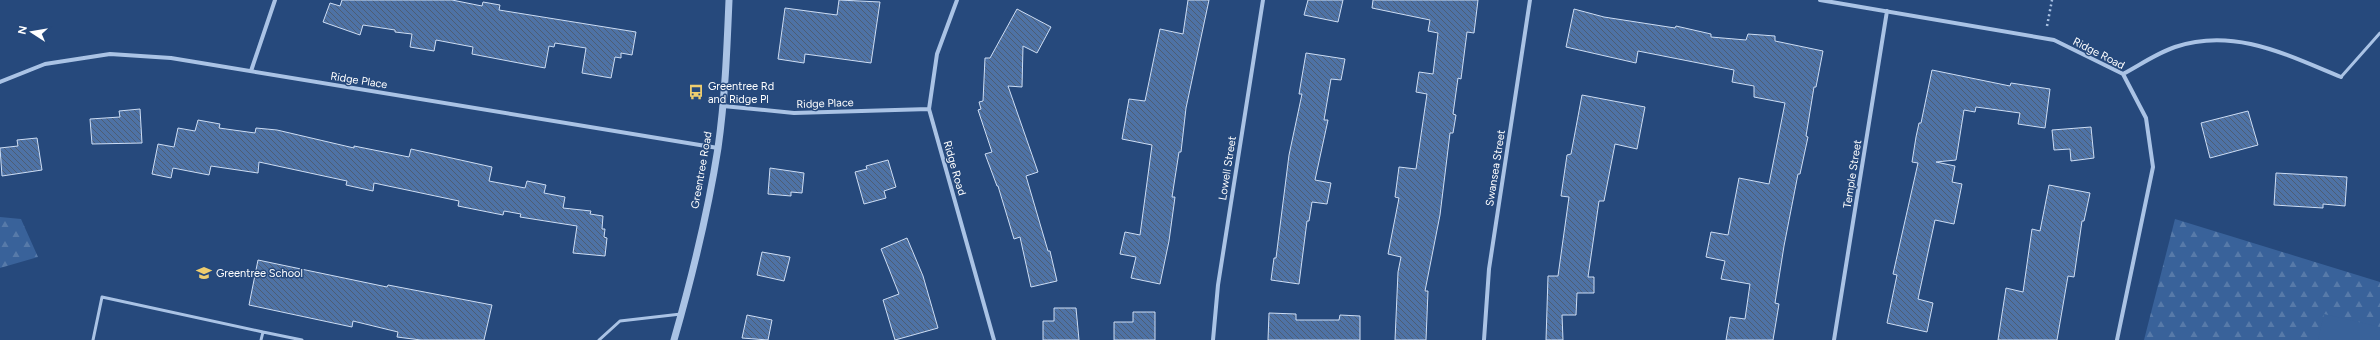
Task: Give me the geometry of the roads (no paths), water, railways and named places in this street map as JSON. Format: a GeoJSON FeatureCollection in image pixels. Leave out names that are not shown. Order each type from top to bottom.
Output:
{"type":"FeatureCollection","features":[{"type":"Feature","properties":{"kind":"street"},"geometry":{"type":"LineString","coordinates":[[251,71],[275,0]]}},
{"type":"Feature","properties":{"kind":"street","name":"Greentree Road"},"geometry":{"type":"LineString","coordinates":[[674,340],[718,148],[723,106],[729,0]]}},
{"type":"Feature","properties":{"kind":"street","name":"Ridge Road"},"geometry":{"type":"LineString","coordinates":[[957,0],[937,54],[929,109],[994,340]]}},
{"type":"Feature","properties":{"kind":"street","name":"Lowell Street"},"geometry":{"type":"LineString","coordinates":[[1213,340],[1218,285],[1263,0]]}},
{"type":"Feature","properties":{"kind":"street","name":"Swansea Street"},"geometry":{"type":"LineString","coordinates":[[1484,340],[1489,269],[1530,0]]}},
{"type":"Feature","properties":{"kind":"street","name":"Ridge Road"},"geometry":{"type":"LineString","coordinates":[[1820,0],[2054,40],[2123,74],[2146,118],[2153,167],[2116,340]]}},
{"type":"Feature","properties":{"kind":"street","name":"Temple Street"},"geometry":{"type":"LineString","coordinates":[[1834,340],[1887,11]]}},
{"type":"Feature","properties":{"kind":"street"},"geometry":{"type":"LineString","coordinates":[[2123,74],[2173,47],[2195,41],[2229,40],[2260,44],[2341,77]]}},
{"type":"Feature","properties":{"kind":"street","name":"Ridge Place"},"geometry":{"type":"LineString","coordinates":[[0,82],[45,64],[110,54],[171,58],[718,148]]}},
{"type":"Feature","properties":{"kind":"street","name":"Ridge Place"},"geometry":{"type":"LineString","coordinates":[[723,106],[794,113],[929,109]]}},
{"type":"Feature","properties":{"kind":"lane"},"geometry":{"type":"LineString","coordinates":[[2341,77],[2380,33]]}},
{"type":"Feature","properties":{"kind":"lane"},"geometry":{"type":"LineString","coordinates":[[93,340],[102,297],[302,340]]}},
{"type":"Feature","properties":{"kind":"lane"},"geometry":{"type":"LineString","coordinates":[[599,340],[620,322],[681,314]]}},
{"type":"Feature","properties":{"kind":"lane"},"geometry":{"type":"LineString","coordinates":[[261,340],[263,332]]}},
{"type":"Feature","properties":{"kind":"place","name":"Greentree Rd and Ridge Pl"},"geometry":{"type":"Point","coordinates":[696,92]}},
{"type":"Feature","properties":{"kind":"place","name":"Greentree School"},"geometry":{"type":"Point","coordinates":[204,273]}}]}
